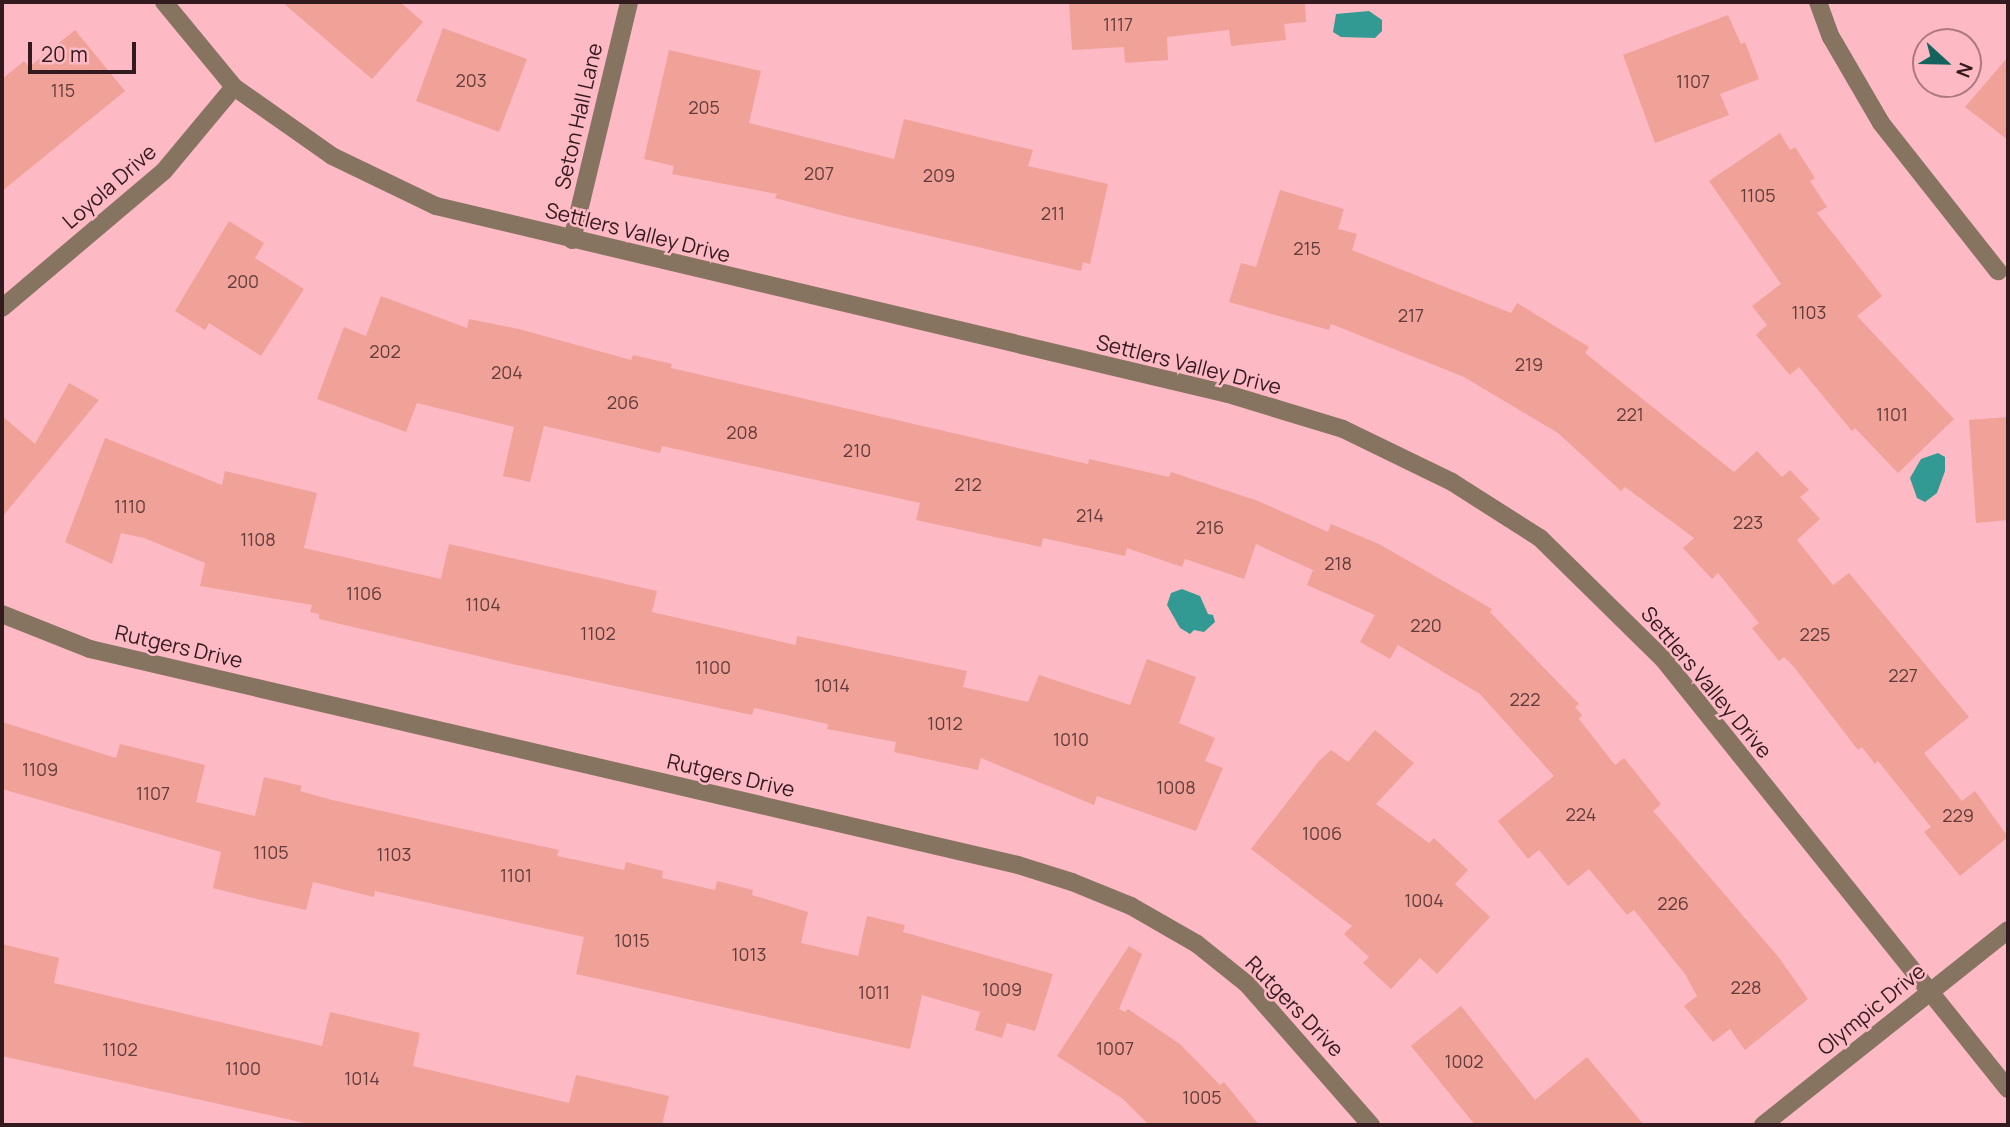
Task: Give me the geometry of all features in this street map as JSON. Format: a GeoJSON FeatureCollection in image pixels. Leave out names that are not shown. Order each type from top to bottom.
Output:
{"type":"FeatureCollection","features":[{"type":"Feature","properties":{"kind":"street","name":"Settlers Valley Drive"},"geometry":{"type":"LineString","coordinates":[[164,2],[234,87],[332,156],[436,206],[1228,394],[1343,429],[1452,482],[1540,538],[1664,660],[1928,993],[2008,1089]]}},
{"type":"Feature","properties":{"kind":"street","name":"Seton Hall Lane"},"geometry":{"type":"LineString","coordinates":[[572,240],[629,2]]}},
{"type":"Feature","properties":{"kind":"street"},"geometry":{"type":"LineString","coordinates":[[1818,2],[1831,37],[1881,123],[1998,271]]}},
{"type":"Feature","properties":{"kind":"street","name":"Loyola Drive"},"geometry":{"type":"LineString","coordinates":[[2,308],[164,172],[234,87]]}},
{"type":"Feature","properties":{"kind":"street","name":"Rutgers Drive"},"geometry":{"type":"LineString","coordinates":[[2,614],[90,649],[1018,865],[1072,882],[1131,906],[1196,944],[1248,984],[1371,1125]]}},
{"type":"Feature","properties":{"kind":"street","name":"Olympic Drive"},"geometry":{"type":"LineString","coordinates":[[1763,1125],[2008,930]]}},
{"type":"Feature","properties":{"kind":"water"},"geometry":{"type":"Polygon","coordinates":[[[1369,11],[1382,20],[1382,31],[1375,38],[1341,37],[1333,32],[1336,14],[1369,11]]]}},
{"type":"Feature","properties":{"kind":"water"},"geometry":{"type":"Polygon","coordinates":[[[1938,453],[1945,457],[1945,471],[1937,493],[1925,502],[1917,498],[1910,478],[1921,459],[1938,453]]]}},
{"type":"Feature","properties":{"kind":"water"},"geometry":{"type":"Polygon","coordinates":[[[1182,589],[1200,596],[1208,614],[1213,615],[1215,622],[1204,632],[1194,630],[1190,634],[1180,628],[1167,605],[1171,593],[1182,589]]]}},
{"type":"Feature","properties":{"kind":"building"},"geometry":{"type":"Polygon","coordinates":[[[282,2],[400,2],[423,22],[372,79],[282,2]]]}},
{"type":"Feature","properties":{"kind":"building"},"geometry":{"type":"Polygon","coordinates":[[[1069,2],[1305,2],[1306,22],[1284,24],[1286,40],[1231,46],[1229,30],[1167,37],[1168,60],[1125,63],[1124,47],[1072,50],[1069,2]]]}},
{"type":"Feature","properties":{"kind":"building"},"geometry":{"type":"Polygon","coordinates":[[[1728,15],[1741,44],[1745,42],[1759,79],[1720,94],[1729,115],[1655,143],[1623,55],[1728,15]]]}},
{"type":"Feature","properties":{"kind":"building"},"geometry":{"type":"Polygon","coordinates":[[[443,28],[527,59],[499,132],[416,101],[443,28]]]}},
{"type":"Feature","properties":{"kind":"building"},"geometry":{"type":"Polygon","coordinates":[[[75,30],[125,91],[2,191],[2,79],[24,61],[29,67],[75,30]]]}},
{"type":"Feature","properties":{"kind":"building"},"geometry":{"type":"Polygon","coordinates":[[[669,50],[761,71],[749,123],[894,159],[904,119],[1033,150],[1028,166],[1108,184],[1090,264],[1083,262],[1081,271],[844,216],[775,198],[777,194],[672,174],[674,166],[644,159],[669,50]]]}},
{"type":"Feature","properties":{"kind":"building"},"geometry":{"type":"Polygon","coordinates":[[[2008,57],[2008,140],[1965,107],[1973,98],[1982,98],[1982,87],[2008,57]]]}},
{"type":"Feature","properties":{"kind":"building"},"geometry":{"type":"Polygon","coordinates":[[[1780,133],[1790,150],[1795,147],[1815,178],[1810,181],[1827,207],[1817,213],[1882,296],[1857,316],[1954,419],[1898,473],[1855,428],[1852,431],[1799,367],[1790,375],[1756,335],[1767,325],[1752,306],[1781,284],[1709,181],[1780,133]]]}},
{"type":"Feature","properties":{"kind":"building"},"geometry":{"type":"Polygon","coordinates":[[[1280,190],[1344,209],[1338,229],[1357,234],[1352,250],[1511,313],[1517,303],[1589,347],[1585,353],[1734,472],[1757,451],[1782,477],[1790,470],[1809,490],[1800,497],[1820,519],[1797,540],[1833,585],[1849,573],[1969,717],[1924,753],[1962,801],[1975,791],[2008,837],[1960,876],[1924,832],[1931,827],[1878,761],[1875,764],[1862,747],[1858,750],[1794,667],[1784,657],[1779,661],[1752,628],[1759,623],[1718,573],[1712,579],[1683,548],[1694,538],[1625,487],[1621,491],[1558,433],[1464,377],[1429,363],[1331,324],[1329,330],[1229,302],[1241,263],[1256,267],[1280,190]]]}},
{"type":"Feature","properties":{"kind":"building"},"geometry":{"type":"Polygon","coordinates":[[[229,221],[264,243],[255,258],[304,289],[261,356],[209,323],[205,330],[175,311],[229,221]]]}},
{"type":"Feature","properties":{"kind":"building"},"geometry":{"type":"Polygon","coordinates":[[[381,296],[467,328],[469,319],[519,329],[631,360],[633,355],[672,364],[671,368],[1088,464],[1089,459],[1169,477],[1171,472],[1258,501],[1328,532],[1331,524],[1379,544],[1492,609],[1490,612],[1579,704],[1575,707],[1582,715],[1579,719],[1615,765],[1624,758],[1661,804],[1653,811],[1780,959],[1808,999],[1745,1050],[1730,1029],[1713,1042],[1684,1006],[1697,996],[1685,974],[1634,910],[1627,915],[1589,869],[1568,886],[1539,850],[1528,859],[1498,821],[1554,776],[1480,694],[1398,645],[1390,659],[1360,642],[1375,615],[1307,585],[1313,570],[1256,544],[1244,579],[1185,559],[1182,567],[1127,548],[1125,556],[1043,538],[1041,547],[916,520],[920,503],[662,446],[660,453],[544,426],[530,482],[503,476],[514,427],[417,403],[406,432],[317,399],[344,327],[366,336],[381,296]]]}},
{"type":"Feature","properties":{"kind":"building"},"geometry":{"type":"Polygon","coordinates":[[[69,383],[99,400],[2,517],[2,416],[35,444],[69,383]]]}},
{"type":"Feature","properties":{"kind":"building"},"geometry":{"type":"Polygon","coordinates":[[[2008,417],[2008,520],[1976,523],[1969,420],[2008,417]]]}},
{"type":"Feature","properties":{"kind":"building"},"geometry":{"type":"Polygon","coordinates":[[[105,438],[222,485],[225,471],[317,493],[304,548],[441,579],[449,544],[657,591],[652,612],[796,645],[797,636],[967,671],[963,687],[1028,702],[1039,675],[1130,705],[1147,659],[1196,677],[1179,723],[1215,738],[1205,761],[1223,768],[1196,831],[1097,796],[1094,805],[981,758],[978,770],[894,752],[896,742],[827,729],[828,724],[754,708],[752,715],[512,664],[319,619],[319,614],[310,612],[312,605],[200,586],[205,563],[144,538],[121,533],[112,564],[65,542],[105,438]]]}},
{"type":"Feature","properties":{"kind":"building"},"geometry":{"type":"Polygon","coordinates":[[[2,722],[116,758],[120,744],[205,765],[196,802],[255,816],[264,777],[302,786],[300,791],[332,800],[559,850],[557,856],[624,870],[626,862],[663,871],[662,878],[715,890],[717,881],[753,890],[752,895],[808,912],[801,943],[858,956],[867,916],[905,925],[903,932],[1053,974],[1035,1031],[1007,1023],[1002,1038],[975,1030],[980,1012],[922,995],[910,1049],[576,974],[584,937],[375,891],[374,897],[313,882],[306,910],[261,900],[213,888],[221,852],[2,789],[2,722]]]}},
{"type":"Feature","properties":{"kind":"building"},"geometry":{"type":"Polygon","coordinates":[[[1375,730],[1414,763],[1376,804],[1429,843],[1434,838],[1468,870],[1455,884],[1490,917],[1437,974],[1420,958],[1391,989],[1363,963],[1369,957],[1344,934],[1352,926],[1251,849],[1319,761],[1331,750],[1348,762],[1375,730]]]}},
{"type":"Feature","properties":{"kind":"building"},"geometry":{"type":"Polygon","coordinates":[[[2,944],[59,958],[54,983],[322,1046],[330,1012],[420,1033],[413,1066],[569,1103],[576,1075],[669,1096],[662,1125],[314,1125],[2,1056],[2,944]]]}},
{"type":"Feature","properties":{"kind":"building"},"geometry":{"type":"Polygon","coordinates":[[[1129,946],[1142,954],[1119,1009],[1125,1012],[1128,1009],[1180,1044],[1220,1085],[1224,1082],[1259,1125],[1149,1125],[1123,1099],[1057,1056],[1129,946]]]}},
{"type":"Feature","properties":{"kind":"building"},"geometry":{"type":"Polygon","coordinates":[[[1461,1006],[1535,1100],[1587,1057],[1644,1125],[1475,1125],[1411,1046],[1461,1006]]]}}]}
